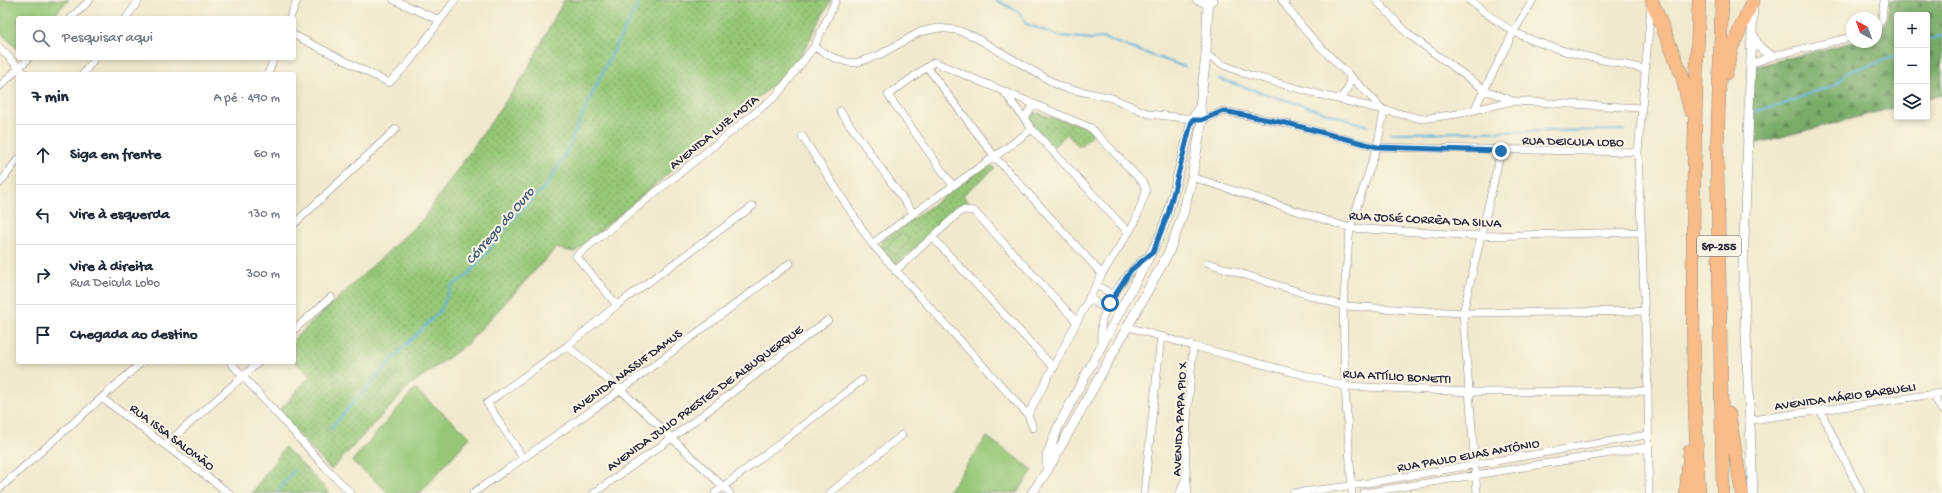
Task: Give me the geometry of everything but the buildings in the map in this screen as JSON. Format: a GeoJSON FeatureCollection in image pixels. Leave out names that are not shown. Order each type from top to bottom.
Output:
{"type":"FeatureCollection","features":[{"type":"Feature","properties":{"kind":"highway"},"geometry":{"type":"LineString","coordinates":[[1650,0],[1682,75],[1694,127]]}},
{"type":"Feature","properties":{"kind":"highway","name":"SP-255"},"geometry":{"type":"LineString","coordinates":[[1699,0],[1694,127],[1694,408],[1699,493]]}},
{"type":"Feature","properties":{"kind":"highway","name":"SP-255"},"geometry":{"type":"LineString","coordinates":[[1722,0],[1717,155],[1723,493]]}},
{"type":"Feature","properties":{"kind":"highway"},"geometry":{"type":"LineString","coordinates":[[1717,155],[1726,67],[1732,47],[1753,0]]}},
{"type":"Feature","properties":{"kind":"highway"},"geometry":{"type":"LineString","coordinates":[[1722,371],[1742,493]]}},
{"type":"Feature","properties":{"kind":"highway"},"geometry":{"type":"LineString","coordinates":[[1686,493],[1694,408]]}},
{"type":"Feature","properties":{"kind":"street"},"geometry":{"type":"LineString","coordinates":[[73,16],[90,0]]}},
{"type":"Feature","properties":{"kind":"street"},"geometry":{"type":"LineString","coordinates":[[291,16],[297,0]]}},
{"type":"Feature","properties":{"kind":"street"},"geometry":{"type":"LineString","coordinates":[[394,0],[439,20]]}},
{"type":"Feature","properties":{"kind":"street"},"geometry":{"type":"LineString","coordinates":[[296,36],[389,83],[408,64],[455,0]]}},
{"type":"Feature","properties":{"kind":"street","name":"AVENIDA LUIZ MOTA"},"geometry":{"type":"LineString","coordinates":[[617,305],[576,256],[777,94],[814,47],[836,0]]}},
{"type":"Feature","properties":{"kind":"street"},"geometry":{"type":"LineString","coordinates":[[1032,493],[1047,471],[1150,288],[1169,252],[1183,214],[1192,177],[1202,120],[1200,106],[1206,55],[1209,1],[1196,0]]}},
{"type":"Feature","properties":{"kind":"street"},"geometry":{"type":"LineString","coordinates":[[1282,0],[1315,41],[1350,77],[1367,91],[1384,111]]}},
{"type":"Feature","properties":{"kind":"street"},"geometry":{"type":"LineString","coordinates":[[1376,0],[1408,34],[1485,90],[1513,101]]}},
{"type":"Feature","properties":{"kind":"street"},"geometry":{"type":"LineString","coordinates":[[1469,0],[1493,19],[1524,37],[1566,52],[1645,69]]}},
{"type":"Feature","properties":{"kind":"street"},"geometry":{"type":"LineString","coordinates":[[1474,110],[1514,31],[1533,0]]}},
{"type":"Feature","properties":{"kind":"street"},"geometry":{"type":"LineString","coordinates":[[1650,0],[1638,152],[1640,232],[1648,391],[1647,435],[1650,493]]}},
{"type":"Feature","properties":{"kind":"street"},"geometry":{"type":"LineString","coordinates":[[1753,0],[1743,267],[1751,420],[1753,493]]}},
{"type":"Feature","properties":{"kind":"street"},"geometry":{"type":"LineString","coordinates":[[1882,19],[1884,0]]}},
{"type":"Feature","properties":{"kind":"street"},"geometry":{"type":"LineString","coordinates":[[127,16],[135,2]]}},
{"type":"Feature","properties":{"kind":"street"},"geometry":{"type":"LineString","coordinates":[[814,47],[832,57],[847,62],[856,63],[879,55],[920,32],[938,28],[957,30],[973,36],[1061,87],[1112,98],[1150,114],[1202,120]]}},
{"type":"Feature","properties":{"kind":"street"},"geometry":{"type":"LineString","coordinates":[[1752,28],[1756,44],[1759,48],[1772,56]]}},
{"type":"Feature","properties":{"kind":"street"},"geometry":{"type":"LineString","coordinates":[[1751,64],[1772,56],[1846,39]]}},
{"type":"Feature","properties":{"kind":"street"},"geometry":{"type":"LineString","coordinates":[[0,48],[23,72]]}},
{"type":"Feature","properties":{"kind":"street"},"geometry":{"type":"LineString","coordinates":[[1206,55],[1224,65],[1246,74],[1325,96],[1422,119],[1474,110],[1513,101],[1642,108]]}},
{"type":"Feature","properties":{"kind":"street"},"geometry":{"type":"LineString","coordinates":[[0,86],[27,60]]}},
{"type":"Feature","properties":{"kind":"street"},"geometry":{"type":"LineString","coordinates":[[84,72],[94,60]]}},
{"type":"Feature","properties":{"kind":"street"},"geometry":{"type":"LineString","coordinates":[[269,72],[273,60]]}},
{"type":"Feature","properties":{"kind":"street"},"geometry":{"type":"LineString","coordinates":[[953,186],[888,94],[934,62],[1091,128],[1144,184],[1146,191],[1135,222],[1089,297],[1054,368],[1028,415]]}},
{"type":"Feature","properties":{"kind":"street"},"geometry":{"type":"LineString","coordinates":[[927,67],[995,157],[1102,274]]}},
{"type":"Feature","properties":{"kind":"street"},"geometry":{"type":"LineString","coordinates":[[1340,99],[1348,89],[1350,77]]}},
{"type":"Feature","properties":{"kind":"street"},"geometry":{"type":"LineString","coordinates":[[1005,93],[1032,129],[1129,233]]}},
{"type":"Feature","properties":{"kind":"street"},"geometry":{"type":"LineString","coordinates":[[1024,118],[1034,104]]}},
{"type":"Feature","properties":{"kind":"street"},"geometry":{"type":"LineString","coordinates":[[1047,471],[1047,456],[1058,427],[1153,252],[1168,214],[1192,120],[1200,106]]}},
{"type":"Feature","properties":{"kind":"street"},"geometry":{"type":"LineString","coordinates":[[840,111],[913,213]]}},
{"type":"Feature","properties":{"kind":"street","name":"RUA DEICULA LOBO"},"geometry":{"type":"LineString","coordinates":[[1202,120],[1223,111],[1290,124],[1377,147],[1501,151],[1638,152]]}},
{"type":"Feature","properties":{"kind":"street"},"geometry":{"type":"LineString","coordinates":[[1351,490],[1345,386],[1344,306],[1350,228],[1377,147],[1384,111]]}},
{"type":"Feature","properties":{"kind":"street"},"geometry":{"type":"LineString","coordinates":[[296,222],[396,129]]}},
{"type":"Feature","properties":{"kind":"street"},"geometry":{"type":"LineString","coordinates":[[872,244],[913,213],[995,157],[1032,129]]}},
{"type":"Feature","properties":{"kind":"street"},"geometry":{"type":"LineString","coordinates":[[802,136],[872,244],[1028,415],[1033,428]]}},
{"type":"Feature","properties":{"kind":"street"},"geometry":{"type":"LineString","coordinates":[[1477,493],[1473,465],[1470,392],[1463,313],[1501,151]]}},
{"type":"Feature","properties":{"kind":"street"},"geometry":{"type":"LineString","coordinates":[[0,183],[16,162]]}},
{"type":"Feature","properties":{"kind":"street","name":"RUA JOSÉ CORRÊA DA SILVA"},"geometry":{"type":"LineString","coordinates":[[1192,177],[1350,228],[1481,236],[1640,232]]}},
{"type":"Feature","properties":{"kind":"street"},"geometry":{"type":"LineString","coordinates":[[523,458],[487,402],[567,346],[617,305],[754,206]]}},
{"type":"Feature","properties":{"kind":"street"},"geometry":{"type":"LineString","coordinates":[[896,271],[961,211],[974,211],[1076,321]]}},
{"type":"Feature","properties":{"kind":"street"},"geometry":{"type":"LineString","coordinates":[[933,238],[1054,368]]}},
{"type":"Feature","properties":{"kind":"street"},"geometry":{"type":"LineString","coordinates":[[1100,348],[1103,316],[1114,296],[1138,262],[1153,252]]}},
{"type":"Feature","properties":{"kind":"street","name":"AVENIDA NASSIF DAMUS"},"geometry":{"type":"LineString","coordinates":[[473,493],[621,390],[790,263]]}},
{"type":"Feature","properties":{"kind":"street"},"geometry":{"type":"LineString","coordinates":[[1208,263],[1344,306],[1463,313],[1644,311]]}},
{"type":"Feature","properties":{"kind":"street"},"geometry":{"type":"LineString","coordinates":[[1126,277],[1150,288]]}},
{"type":"Feature","properties":{"kind":"street"},"geometry":{"type":"LineString","coordinates":[[1096,285],[1114,296]]}},
{"type":"Feature","properties":{"kind":"street"},"geometry":{"type":"LineString","coordinates":[[296,328],[331,297]]}},
{"type":"Feature","properties":{"kind":"street"},"geometry":{"type":"LineString","coordinates":[[1089,297],[1096,304],[1107,309]]}},
{"type":"Feature","properties":{"kind":"street"},"geometry":{"type":"LineString","coordinates":[[1103,316],[1114,323],[1128,327]]}},
{"type":"Feature","properties":{"kind":"street","name":"AVENIDA JULIO PRESTES DE ALBUQUERQUE"},"geometry":{"type":"LineString","coordinates":[[594,493],[672,438],[828,320]]}},
{"type":"Feature","properties":{"kind":"street","name":"RUA ATTÍLIO BONETTI"},"geometry":{"type":"LineString","coordinates":[[1128,327],[1193,346],[1345,386],[1470,392],[1648,391]]}},
{"type":"Feature","properties":{"kind":"street"},"geometry":{"type":"LineString","coordinates":[[1144,493],[1161,336]]}},
{"type":"Feature","properties":{"kind":"street"},"geometry":{"type":"LineString","coordinates":[[567,346],[621,390],[730,493]]}},
{"type":"Feature","properties":{"kind":"street","name":"AVENIDA PAPA PIO X"},"geometry":{"type":"LineString","coordinates":[[1188,493],[1186,476],[1187,423],[1193,346]]}},
{"type":"Feature","properties":{"kind":"street"},"geometry":{"type":"LineString","coordinates":[[0,488],[140,364]]}},
{"type":"Feature","properties":{"kind":"street"},"geometry":{"type":"LineString","coordinates":[[232,364],[326,468],[351,493]]}},
{"type":"Feature","properties":{"kind":"street"},"geometry":{"type":"LineString","coordinates":[[165,445],[257,364]]}},
{"type":"Feature","properties":{"kind":"street"},"geometry":{"type":"LineString","coordinates":[[715,493],[862,380]]}},
{"type":"Feature","properties":{"kind":"street","name":"AVENIDA MÁRIO BARBUGLI"},"geometry":{"type":"LineString","coordinates":[[1751,420],[1942,393]]}},
{"type":"Feature","properties":{"kind":"street"},"geometry":{"type":"LineString","coordinates":[[1933,394],[1942,410]]}},
{"type":"Feature","properties":{"kind":"street","name":"RUA ISSA SALOMÃO"},"geometry":{"type":"LineString","coordinates":[[102,398],[229,493]]}},
{"type":"Feature","properties":{"kind":"street"},"geometry":{"type":"LineString","coordinates":[[1820,410],[1861,493]]}},
{"type":"Feature","properties":{"kind":"street"},"geometry":{"type":"LineString","coordinates":[[830,493],[902,435]]}},
{"type":"Feature","properties":{"kind":"street","name":"RUA PAULO ELIAS ANTÔNIO"},"geometry":{"type":"LineString","coordinates":[[1292,493],[1351,490],[1473,465],[1647,435]]}},
{"type":"Feature","properties":{"kind":"street","name":"RUA PAULO ELIAS ANTÔNIO"},"geometry":{"type":"LineString","coordinates":[[1364,493],[1648,447]]}},
{"type":"Feature","properties":{"kind":"street"},"geometry":{"type":"LineString","coordinates":[[1180,493],[1186,476]]}},
{"type":"Feature","properties":{"kind":"green space"},"geometry":{"type":"Polygon","coordinates":[[[0,0],[69,0],[53,16],[16,16],[16,48],[0,32],[0,0]]]}},
{"type":"Feature","properties":{"kind":"green space"},"geometry":{"type":"Polygon","coordinates":[[[564,0],[831,0],[800,58],[771,87],[575,252],[556,248],[466,345],[410,385],[331,470],[278,412],[311,375],[296,364],[296,337],[422,220],[525,74],[564,0]]]}},
{"type":"Feature","properties":{"kind":"green space"},"geometry":{"type":"Polygon","coordinates":[[[1889,0],[1942,0],[1942,95],[1930,98],[1930,12],[1894,12],[1894,108],[1749,145],[1750,69],[1846,44],[1846,48],[1882,48],[1882,29],[1887,19],[1889,0]]]}},
{"type":"Feature","properties":{"kind":"green space"},"geometry":{"type":"Polygon","coordinates":[[[1038,113],[1083,126],[1095,132],[1079,147],[1067,134],[1052,148],[1029,121],[1032,115],[1038,113]]]}},
{"type":"Feature","properties":{"kind":"green space"},"geometry":{"type":"Polygon","coordinates":[[[992,166],[995,168],[963,195],[970,204],[960,206],[897,264],[894,264],[880,249],[882,241],[986,167],[992,166]]]}},
{"type":"Feature","properties":{"kind":"green space"},"geometry":{"type":"Polygon","coordinates":[[[902,232],[910,241],[895,256],[887,247],[902,232]]]}},
{"type":"Feature","properties":{"kind":"green space"},"geometry":{"type":"Polygon","coordinates":[[[415,389],[470,437],[420,493],[389,493],[352,461],[415,389]]]}},
{"type":"Feature","properties":{"kind":"green space"},"geometry":{"type":"Polygon","coordinates":[[[987,437],[1033,470],[1017,493],[947,493],[987,437]]]}},
{"type":"Feature","properties":{"kind":"green space"},"geometry":{"type":"Polygon","coordinates":[[[285,447],[330,493],[252,493],[285,447]]]}},
{"type":"Feature","properties":{"kind":"waterway","name":"Córrego do Ouro"},"geometry":{"type":"LineString","coordinates":[[329,430],[402,349],[441,310],[451,286],[467,276],[522,209],[546,186],[562,160],[603,71],[640,0]]}},
{"type":"Feature","properties":{"kind":"waterway"},"geometry":{"type":"LineString","coordinates":[[996,0],[1019,12],[1026,24],[1060,36],[1091,39],[1103,38],[1185,67]]}},
{"type":"Feature","properties":{"kind":"waterway"},"geometry":{"type":"LineString","coordinates":[[1930,40],[1942,35]]}},
{"type":"Feature","properties":{"kind":"waterway"},"geometry":{"type":"LineString","coordinates":[[1755,111],[1785,104],[1813,92],[1835,86],[1847,72],[1894,56]]}},
{"type":"Feature","properties":{"kind":"waterway"},"geometry":{"type":"LineString","coordinates":[[1219,79],[1368,126]]}},
{"type":"Feature","properties":{"kind":"waterway"},"geometry":{"type":"LineString","coordinates":[[1391,133],[1625,130]]}},
{"type":"Feature","properties":{"kind":"waterway","name":"Córrego do Ouro"},"geometry":{"type":"LineString","coordinates":[[277,493],[295,469]]}},
{"type":"Feature","properties":{"kind":"route"},"geometry":{"type":"LineString","coordinates":[[1110,303],[1131,270],[1138,262],[1153,252],[1168,214],[1192,120],[1202,120],[1223,111],[1290,124],[1377,147],[1501,151]]}}]}
